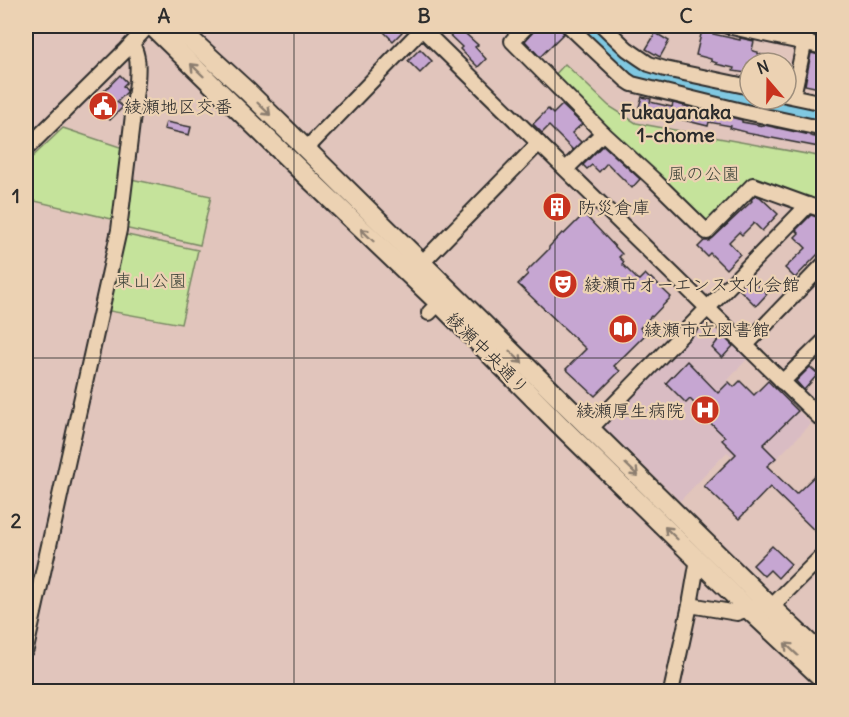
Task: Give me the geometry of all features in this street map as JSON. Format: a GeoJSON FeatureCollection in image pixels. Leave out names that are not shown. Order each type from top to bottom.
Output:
{"type":"FeatureCollection","features":[{"type":"Feature","properties":{"kind":"main road","name":"綾瀬中央通り"},"geometry":{"type":"LineString","coordinates":[[152,26],[290,161],[415,270],[590,429],[824,680]]}},
{"type":"Feature","properties":{"kind":"main road","name":"綾瀬中央通り"},"geometry":{"type":"LineString","coordinates":[[176,26],[306,149],[415,270],[434,308],[566,431],[698,559],[759,611],[824,657]]}},
{"type":"Feature","properties":{"kind":"street"},"geometry":{"type":"LineString","coordinates":[[26,149],[147,26]]}},
{"type":"Feature","properties":{"kind":"street"},"geometry":{"type":"LineString","coordinates":[[527,26],[512,42],[707,232],[753,185],[824,210]]}},
{"type":"Feature","properties":{"kind":"street"},"geometry":{"type":"LineString","coordinates":[[569,26],[632,84],[824,129]]}},
{"type":"Feature","properties":{"kind":"street"},"geometry":{"type":"LineString","coordinates":[[603,26],[627,49],[649,64],[738,84]]}},
{"type":"Feature","properties":{"kind":"street"},"geometry":{"type":"LineString","coordinates":[[727,26],[824,47]]}},
{"type":"Feature","properties":{"kind":"street"},"geometry":{"type":"LineString","coordinates":[[798,63],[808,26]]}},
{"type":"Feature","properties":{"kind":"street"},"geometry":{"type":"LineString","coordinates":[[306,149],[420,27],[823,420]]}},
{"type":"Feature","properties":{"kind":"street"},"geometry":{"type":"LineString","coordinates":[[26,649],[119,230],[137,82],[138,58],[136,51],[128,47]]}},
{"type":"Feature","properties":{"kind":"street"},"geometry":{"type":"LineString","coordinates":[[798,98],[824,104]]}},
{"type":"Feature","properties":{"kind":"street"},"geometry":{"type":"LineString","coordinates":[[566,169],[603,133]]}},
{"type":"Feature","properties":{"kind":"street"},"geometry":{"type":"LineString","coordinates":[[415,270],[539,143]]}},
{"type":"Feature","properties":{"kind":"street"},"geometry":{"type":"LineString","coordinates":[[590,429],[808,205]]}},
{"type":"Feature","properties":{"kind":"street"},"geometry":{"type":"LineString","coordinates":[[746,345],[824,264]]}},
{"type":"Feature","properties":{"kind":"street"},"geometry":{"type":"LineString","coordinates":[[782,382],[824,341]]}},
{"type":"Feature","properties":{"kind":"street"},"geometry":{"type":"LineString","coordinates":[[690,605],[737,614],[759,611],[824,554]]}},
{"type":"Feature","properties":{"kind":"street"},"geometry":{"type":"LineString","coordinates":[[670,692],[698,559]]}},
{"type":"Feature","properties":{"kind":"shaded area","name":"綾瀬厚生病院"},"geometry":{"type":"Polygon","coordinates":[[[706,318],[747,359],[728,380],[748,401],[768,380],[811,424],[757,478],[727,452],[680,501],[603,426],[602,420],[706,318]]]}},
{"type":"Feature","properties":{"kind":"green space","name":"風の公園"},"geometry":{"type":"Polygon","coordinates":[[[565,64],[609,106],[636,123],[823,157],[823,204],[753,178],[710,224],[705,225],[553,77],[565,64]]]}},
{"type":"Feature","properties":{"kind":"green space","name":"東山公園"},"geometry":{"type":"Polygon","coordinates":[[[63,128],[126,149],[116,220],[26,199],[26,163],[63,128]]]}},
{"type":"Feature","properties":{"kind":"green space"},"geometry":{"type":"Polygon","coordinates":[[[131,179],[211,196],[200,245],[124,228],[131,179]]]}},
{"type":"Feature","properties":{"kind":"green space","name":"東山公園"},"geometry":{"type":"Polygon","coordinates":[[[127,235],[198,250],[181,324],[104,310],[122,238],[127,235]]]}},
{"type":"Feature","properties":{"kind":"building"},"geometry":{"type":"Polygon","coordinates":[[[378,26],[408,26],[393,41],[378,26]]]}},
{"type":"Feature","properties":{"kind":"building"},"geometry":{"type":"Polygon","coordinates":[[[440,26],[454,26],[457,29],[458,27],[478,45],[475,47],[486,59],[478,67],[460,49],[462,47],[440,26]]]}},
{"type":"Feature","properties":{"kind":"building"},"geometry":{"type":"Polygon","coordinates":[[[537,26],[557,26],[564,33],[540,57],[525,41],[537,26]]]}},
{"type":"Feature","properties":{"kind":"building"},"geometry":{"type":"Polygon","coordinates":[[[703,26],[714,28],[713,34],[754,41],[753,51],[738,51],[738,72],[733,71],[734,68],[716,64],[711,59],[696,55],[703,26]]]}},
{"type":"Feature","properties":{"kind":"building"},"geometry":{"type":"Polygon","coordinates":[[[654,32],[669,41],[660,57],[646,49],[654,32]]]}},
{"type":"Feature","properties":{"kind":"building"},"geometry":{"type":"Polygon","coordinates":[[[420,49],[432,61],[420,73],[408,61],[420,49]]]}},
{"type":"Feature","properties":{"kind":"building"},"geometry":{"type":"Polygon","coordinates":[[[811,53],[824,56],[824,89],[805,85],[811,53]]]}},
{"type":"Feature","properties":{"kind":"building"},"geometry":{"type":"Polygon","coordinates":[[[120,75],[127,82],[123,86],[127,92],[117,102],[123,107],[110,120],[92,103],[120,75]]]}},
{"type":"Feature","properties":{"kind":"building"},"geometry":{"type":"Polygon","coordinates":[[[642,97],[651,99],[650,102],[672,107],[673,103],[742,120],[742,122],[810,135],[824,139],[824,148],[746,133],[730,128],[731,126],[709,122],[708,126],[647,111],[647,113],[638,110],[642,97]]]}},
{"type":"Feature","properties":{"kind":"building"},"geometry":{"type":"Polygon","coordinates":[[[562,105],[582,124],[572,133],[581,142],[573,150],[549,126],[542,133],[533,124],[548,109],[553,114],[562,105]]]}},
{"type":"Feature","properties":{"kind":"building"},"geometry":{"type":"Polygon","coordinates":[[[166,122],[191,127],[189,135],[164,129],[166,122]]]}},
{"type":"Feature","properties":{"kind":"building"},"geometry":{"type":"Polygon","coordinates":[[[603,145],[640,179],[632,188],[607,163],[599,172],[592,165],[587,169],[583,165],[603,145]]]}},
{"type":"Feature","properties":{"kind":"building"},"geometry":{"type":"Polygon","coordinates":[[[755,195],[778,214],[762,231],[754,223],[742,235],[739,232],[729,242],[740,254],[726,269],[710,253],[707,256],[698,247],[704,241],[713,238],[752,201],[755,195]]]}},
{"type":"Feature","properties":{"kind":"building"},"geometry":{"type":"Polygon","coordinates":[[[584,214],[622,254],[619,257],[624,262],[622,264],[637,279],[639,280],[645,274],[671,297],[640,328],[646,334],[614,366],[620,371],[595,396],[566,369],[586,349],[518,284],[562,233],[564,234],[584,214]]]}},
{"type":"Feature","properties":{"kind":"building"},"geometry":{"type":"Polygon","coordinates":[[[811,215],[822,219],[817,223],[824,229],[824,255],[819,253],[795,278],[785,268],[806,248],[795,237],[799,233],[796,230],[811,215]]]}},
{"type":"Feature","properties":{"kind":"building"},"geometry":{"type":"Polygon","coordinates":[[[750,278],[767,294],[756,306],[739,289],[750,278]]]}},
{"type":"Feature","properties":{"kind":"building"},"geometry":{"type":"Polygon","coordinates":[[[722,335],[733,346],[722,358],[712,348],[722,335]]]}},
{"type":"Feature","properties":{"kind":"building"},"geometry":{"type":"Polygon","coordinates":[[[687,361],[718,393],[729,382],[734,387],[740,381],[754,395],[768,381],[798,411],[763,445],[776,458],[767,466],[796,494],[824,467],[824,523],[815,531],[770,487],[739,519],[704,486],[736,454],[722,440],[725,437],[699,412],[701,410],[690,399],[686,403],[666,383],[687,361]]]}},
{"type":"Feature","properties":{"kind":"building"},"geometry":{"type":"Polygon","coordinates":[[[810,367],[818,374],[804,390],[796,381],[810,367]]]}},
{"type":"Feature","properties":{"kind":"building"},"geometry":{"type":"Polygon","coordinates":[[[772,546],[791,564],[778,578],[770,570],[764,576],[753,565],[772,546]]]}},
{"type":"Feature","properties":{"kind":"waterway"},"geometry":{"type":"LineString","coordinates":[[585,26],[644,79],[824,119]]}},
{"type":"Feature","properties":{"kind":"place","name":"綾瀬地区交番"},"geometry":{"type":"Point","coordinates":[103,106]}},
{"type":"Feature","properties":{"kind":"place","name":"防災倉庫"},"geometry":{"type":"Point","coordinates":[557,207]}},
{"type":"Feature","properties":{"kind":"place","name":"綾瀬市オーエンス文化会館"},"geometry":{"type":"Point","coordinates":[563,284]}},
{"type":"Feature","properties":{"kind":"place","name":"綾瀬市立図書館"},"geometry":{"type":"Point","coordinates":[623,329]}},
{"type":"Feature","properties":{"kind":"place","name":"綾瀬厚生病院"},"geometry":{"type":"Point","coordinates":[705,410]}},
{"type":"Feature","properties":{"kind":"district","name":"Fukayanaka 1-chome"},"geometry":{"type":"Point","coordinates":[676,122]}}]}
